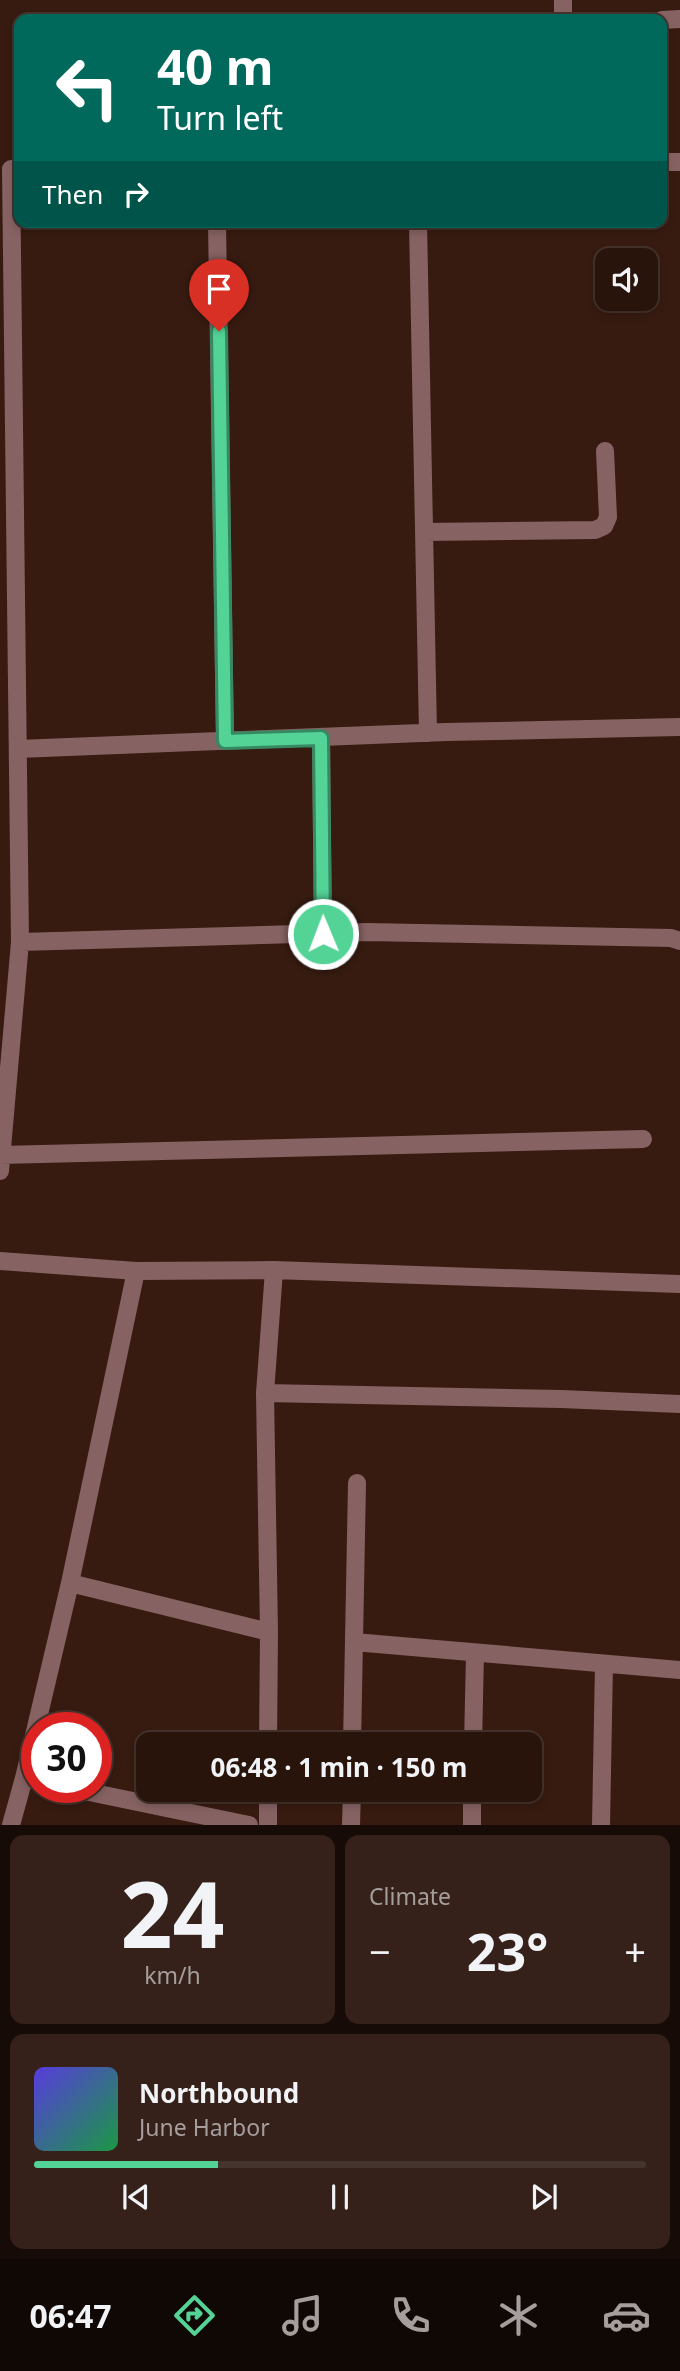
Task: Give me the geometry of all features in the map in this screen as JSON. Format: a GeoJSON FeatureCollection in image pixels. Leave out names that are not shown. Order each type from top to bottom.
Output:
{"type":"FeatureCollection","features":[{"type":"Feature","properties":{"kind":"street"},"geometry":{"type":"LineString","coordinates":[[0,1171],[20,942],[10,169]]}},
{"type":"Feature","properties":{"kind":"street"},"geometry":{"type":"LineString","coordinates":[[217,228],[225,741]]}},
{"type":"Feature","properties":{"kind":"street"},"geometry":{"type":"LineString","coordinates":[[418,228],[428,733]]}},
{"type":"Feature","properties":{"kind":"street"},"geometry":{"type":"LineString","coordinates":[[424,532],[595,530],[604,526],[608,517],[605,451]]}},
{"type":"Feature","properties":{"kind":"street"},"geometry":{"type":"LineString","coordinates":[[18,749],[428,733],[680,727]]}},
{"type":"Feature","properties":{"kind":"street"},"geometry":{"type":"LineString","coordinates":[[321,738],[323,934]]}},
{"type":"Feature","properties":{"kind":"street"},"geometry":{"type":"LineString","coordinates":[[20,942],[367,932],[677,939]]}},
{"type":"Feature","properties":{"kind":"street"},"geometry":{"type":"LineString","coordinates":[[0,1155],[643,1139]]}},
{"type":"Feature","properties":{"kind":"street"},"geometry":{"type":"LineString","coordinates":[[0,1261],[136,1271],[274,1270],[680,1284]]}},
{"type":"Feature","properties":{"kind":"street"},"geometry":{"type":"LineString","coordinates":[[268,1732],[270,1632],[265,1393],[274,1270]]}},
{"type":"Feature","properties":{"kind":"street"},"geometry":{"type":"LineString","coordinates":[[44,1712],[136,1271]]}},
{"type":"Feature","properties":{"kind":"street"},"geometry":{"type":"LineString","coordinates":[[265,1393],[680,1404]]}},
{"type":"Feature","properties":{"kind":"street"},"geometry":{"type":"LineString","coordinates":[[352,1732],[357,1483]]}},
{"type":"Feature","properties":{"kind":"street"},"geometry":{"type":"LineString","coordinates":[[70,1583],[270,1632]]}},
{"type":"Feature","properties":{"kind":"street"},"geometry":{"type":"LineString","coordinates":[[354,1642],[680,1670]]}},
{"type":"Feature","properties":{"kind":"street"},"geometry":{"type":"LineString","coordinates":[[473,1732],[475,1653]]}},
{"type":"Feature","properties":{"kind":"street"},"geometry":{"type":"LineString","coordinates":[[601,1825],[604,1664]]}},
{"type":"Feature","properties":{"kind":"street"},"geometry":{"type":"LineString","coordinates":[[112,1797],[248,1825]]}},
{"type":"Feature","properties":{"kind":"street"},"geometry":{"type":"LineString","coordinates":[[11,1825],[21,1801]]}},
{"type":"Feature","properties":{"kind":"street"},"geometry":{"type":"LineString","coordinates":[[268,1802],[268,1825]]}},
{"type":"Feature","properties":{"kind":"street"},"geometry":{"type":"LineString","coordinates":[[351,1825],[352,1802]]}},
{"type":"Feature","properties":{"kind":"street"},"geometry":{"type":"LineString","coordinates":[[472,1802],[472,1825]]}},
{"type":"Feature","properties":{"kind":"route"},"geometry":{"type":"LineString","coordinates":[[219,331],[225,741],[321,738],[323,934]]}}]}
